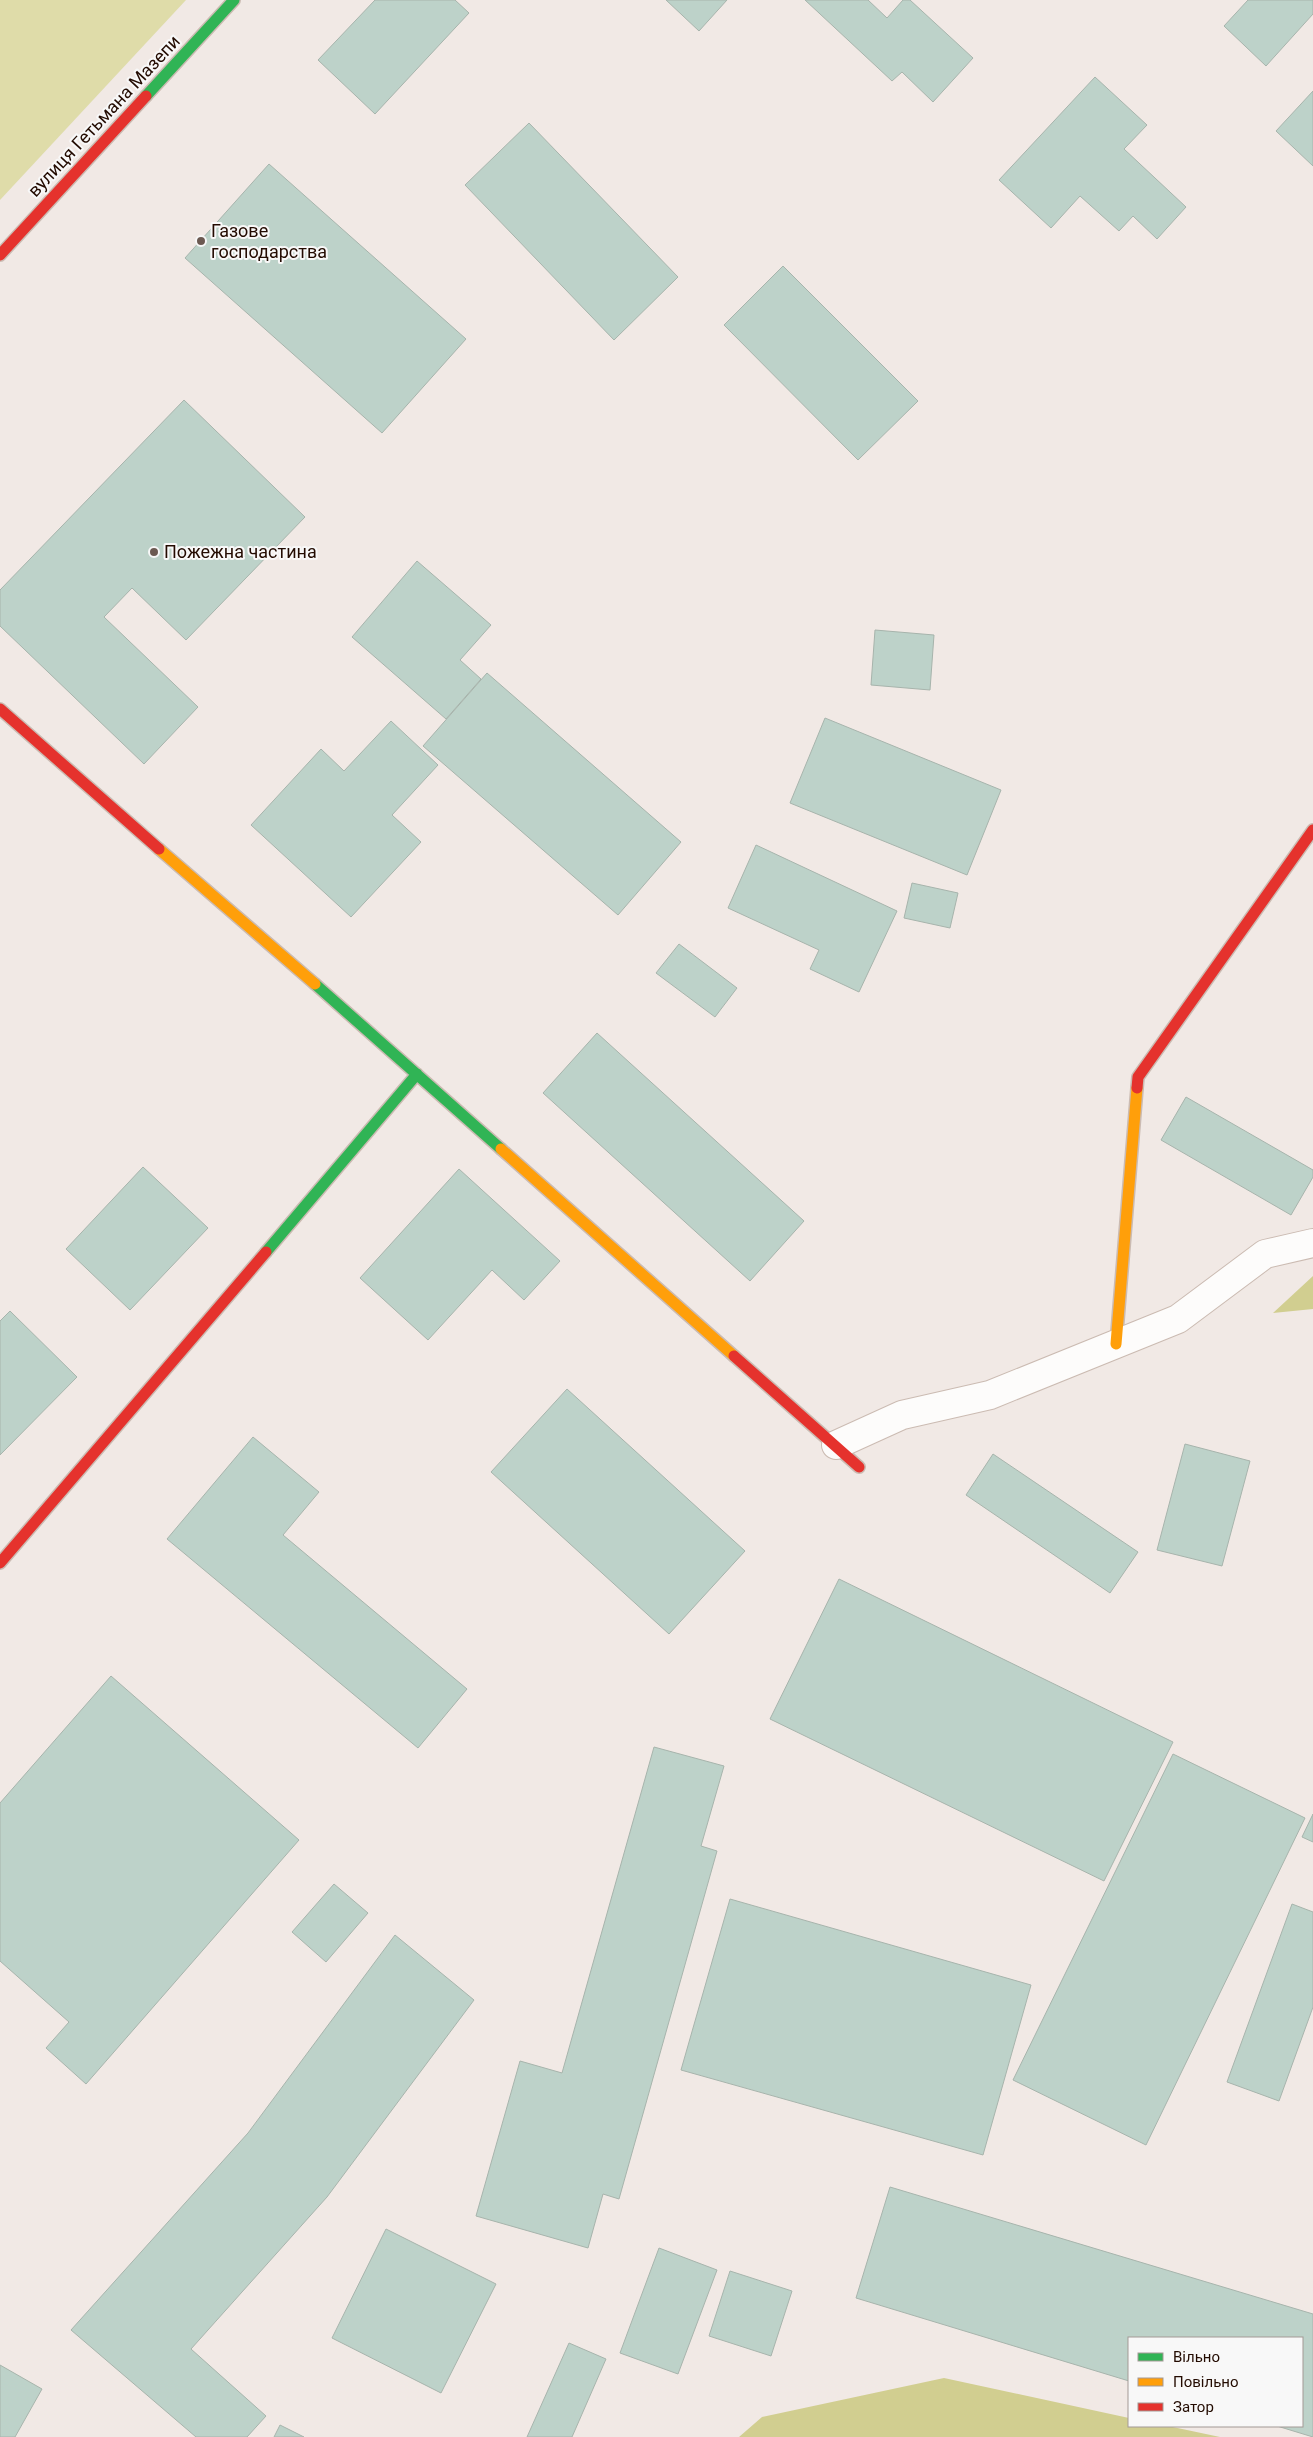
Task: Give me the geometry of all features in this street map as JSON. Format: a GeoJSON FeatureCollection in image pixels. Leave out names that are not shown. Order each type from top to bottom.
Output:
{"type":"FeatureCollection","features":[{"type":"Feature","properties":{"kind":"street","name":"вулиця Гетьмана Мазепи"},"geometry":{"type":"LineString","coordinates":[[0,255],[234,0]]}},
{"type":"Feature","properties":{"kind":"street"},"geometry":{"type":"LineString","coordinates":[[0,709],[417,1074],[859,1467]]}},
{"type":"Feature","properties":{"kind":"street"},"geometry":{"type":"LineString","coordinates":[[1116,1344],[1138,1077],[1313,830]]}},
{"type":"Feature","properties":{"kind":"street"},"geometry":{"type":"LineString","coordinates":[[0,1563],[417,1074]]}},
{"type":"Feature","properties":{"kind":"street"},"geometry":{"type":"LineString","coordinates":[[836,1445],[902,1415],[990,1395],[1178,1319],[1265,1254],[1313,1244]]}},
{"type":"Feature","properties":{"kind":"shaded area"},"geometry":{"type":"Polygon","coordinates":[[[0,0],[186,0],[0,200],[0,0]]]}},
{"type":"Feature","properties":{"kind":"shaded area"},"geometry":{"type":"Polygon","coordinates":[[[1313,1276],[1313,1309],[1273,1313],[1313,1276]]]}},
{"type":"Feature","properties":{"kind":"shaded area"},"geometry":{"type":"Polygon","coordinates":[[[944,2378],[1128,2418],[1128,2427],[1173,2427],[1220,2437],[739,2437],[762,2417],[944,2378]]]}},
{"type":"Feature","properties":{"kind":"building"},"geometry":{"type":"Polygon","coordinates":[[[375,0],[455,0],[469,13],[375,114],[318,60],[375,0]]]}},
{"type":"Feature","properties":{"kind":"building"},"geometry":{"type":"Polygon","coordinates":[[[666,0],[727,0],[699,31],[666,0]]]}},
{"type":"Feature","properties":{"kind":"building"},"geometry":{"type":"Polygon","coordinates":[[[805,0],[868,0],[887,18],[903,0],[910,0],[973,58],[933,102],[902,72],[892,81],[805,0]]]}},
{"type":"Feature","properties":{"kind":"building"},"geometry":{"type":"Polygon","coordinates":[[[1248,0],[1313,0],[1313,14],[1266,66],[1224,26],[1248,0]]]}},
{"type":"Feature","properties":{"kind":"building"},"geometry":{"type":"Polygon","coordinates":[[[1095,77],[1147,125],[1124,149],[1186,207],[1157,239],[1133,216],[1119,231],[1080,196],[1051,228],[999,180],[1095,77]]]}},
{"type":"Feature","properties":{"kind":"building"},"geometry":{"type":"Polygon","coordinates":[[[1313,91],[1313,166],[1276,131],[1313,91]]]}},
{"type":"Feature","properties":{"kind":"building"},"geometry":{"type":"Polygon","coordinates":[[[529,123],[678,277],[614,340],[465,185],[529,123]]]}},
{"type":"Feature","properties":{"kind":"building"},"geometry":{"type":"Polygon","coordinates":[[[269,164],[466,339],[382,433],[185,258],[269,164]]]}},
{"type":"Feature","properties":{"kind":"building"},"geometry":{"type":"Polygon","coordinates":[[[783,266],[918,401],[858,460],[724,325],[783,266]]]}},
{"type":"Feature","properties":{"kind":"building","name":"Пожежна частина"},"geometry":{"type":"Polygon","coordinates":[[[184,400],[305,517],[186,640],[132,588],[104,617],[198,707],[144,764],[0,626],[0,590],[184,400]]]}},
{"type":"Feature","properties":{"kind":"building"},"geometry":{"type":"Polygon","coordinates":[[[417,561],[491,625],[460,660],[481,679],[446,719],[352,637],[417,561]]]}},
{"type":"Feature","properties":{"kind":"building"},"geometry":{"type":"Polygon","coordinates":[[[875,630],[934,635],[930,690],[871,685],[875,630]]]}},
{"type":"Feature","properties":{"kind":"building"},"geometry":{"type":"Polygon","coordinates":[[[487,673],[681,842],[618,915],[423,746],[487,673]]]}},
{"type":"Feature","properties":{"kind":"building"},"geometry":{"type":"Polygon","coordinates":[[[825,718],[1001,790],[967,875],[790,803],[825,718]]]}},
{"type":"Feature","properties":{"kind":"building"},"geometry":{"type":"Polygon","coordinates":[[[391,721],[438,765],[392,815],[421,842],[351,917],[251,825],[321,749],[344,771],[391,721]]]}},
{"type":"Feature","properties":{"kind":"building"},"geometry":{"type":"Polygon","coordinates":[[[756,845],[897,911],[859,992],[810,969],[819,950],[728,908],[756,845]]]}},
{"type":"Feature","properties":{"kind":"building"},"geometry":{"type":"Polygon","coordinates":[[[912,883],[958,893],[950,928],[904,918],[912,883]]]}},
{"type":"Feature","properties":{"kind":"building"},"geometry":{"type":"Polygon","coordinates":[[[679,944],[737,988],[715,1017],[656,973],[679,944]]]}},
{"type":"Feature","properties":{"kind":"building"},"geometry":{"type":"Polygon","coordinates":[[[597,1033],[804,1221],[750,1281],[543,1093],[597,1033]]]}},
{"type":"Feature","properties":{"kind":"building"},"geometry":{"type":"Polygon","coordinates":[[[1186,1097],[1313,1170],[1313,1177],[1291,1215],[1161,1140],[1186,1097]]]}},
{"type":"Feature","properties":{"kind":"building"},"geometry":{"type":"Polygon","coordinates":[[[143,1167],[208,1228],[130,1310],[66,1249],[143,1167]]]}},
{"type":"Feature","properties":{"kind":"building"},"geometry":{"type":"Polygon","coordinates":[[[459,1169],[560,1261],[524,1300],[492,1270],[428,1340],[360,1278],[459,1169]]]}},
{"type":"Feature","properties":{"kind":"building"},"geometry":{"type":"Polygon","coordinates":[[[10,1311],[77,1377],[0,1455],[0,1321],[10,1311]]]}},
{"type":"Feature","properties":{"kind":"building"},"geometry":{"type":"Polygon","coordinates":[[[567,1389],[745,1551],[669,1634],[491,1472],[567,1389]]]}},
{"type":"Feature","properties":{"kind":"building"},"geometry":{"type":"Polygon","coordinates":[[[253,1437],[319,1492],[283,1535],[467,1689],[418,1748],[167,1539],[253,1437]]]}},
{"type":"Feature","properties":{"kind":"building"},"geometry":{"type":"Polygon","coordinates":[[[1185,1444],[1250,1461],[1222,1566],[1157,1550],[1185,1444]]]}},
{"type":"Feature","properties":{"kind":"building"},"geometry":{"type":"Polygon","coordinates":[[[993,1454],[1138,1552],[1110,1593],[966,1495],[993,1454]]]}},
{"type":"Feature","properties":{"kind":"building"},"geometry":{"type":"Polygon","coordinates":[[[839,1579],[1173,1742],[1104,1881],[770,1719],[839,1579]]]}},
{"type":"Feature","properties":{"kind":"building"},"geometry":{"type":"Polygon","coordinates":[[[111,1676],[299,1840],[86,2084],[46,2048],[69,2022],[0,1961],[0,1803],[111,1676]]]}},
{"type":"Feature","properties":{"kind":"building"},"geometry":{"type":"Polygon","coordinates":[[[654,1747],[724,1766],[701,1846],[717,1851],[619,2199],[603,2194],[588,2248],[476,2216],[520,2061],[562,2073],[654,1747]]]}},
{"type":"Feature","properties":{"kind":"building"},"geometry":{"type":"Polygon","coordinates":[[[1173,1754],[1305,1818],[1146,2145],[1013,2080],[1173,1754]]]}},
{"type":"Feature","properties":{"kind":"building"},"geometry":{"type":"Polygon","coordinates":[[[1313,1814],[1313,1842],[1302,1837],[1313,1814]]]}},
{"type":"Feature","properties":{"kind":"building"},"geometry":{"type":"Polygon","coordinates":[[[334,1884],[368,1913],[326,1962],[292,1932],[334,1884]]]}},
{"type":"Feature","properties":{"kind":"building"},"geometry":{"type":"Polygon","coordinates":[[[730,1899],[1031,1985],[983,2155],[681,2070],[730,1899]]]}},
{"type":"Feature","properties":{"kind":"building"},"geometry":{"type":"Polygon","coordinates":[[[1292,1904],[1313,1912],[1313,2007],[1279,2101],[1227,2082],[1292,1904]]]}},
{"type":"Feature","properties":{"kind":"building"},"geometry":{"type":"Polygon","coordinates":[[[395,1935],[474,2000],[327,2197],[191,2349],[266,2416],[247,2437],[196,2437],[71,2330],[248,2133],[395,1935]]]}},
{"type":"Feature","properties":{"kind":"building"},"geometry":{"type":"Polygon","coordinates":[[[890,2187],[1313,2314],[1313,2437],[1280,2427],[1303,2427],[1303,2337],[1128,2337],[1128,2381],[856,2298],[890,2187]]]}},
{"type":"Feature","properties":{"kind":"building"},"geometry":{"type":"Polygon","coordinates":[[[386,2229],[496,2284],[441,2393],[332,2338],[386,2229]]]}},
{"type":"Feature","properties":{"kind":"building"},"geometry":{"type":"Polygon","coordinates":[[[659,2248],[717,2270],[678,2374],[620,2353],[659,2248]]]}},
{"type":"Feature","properties":{"kind":"building"},"geometry":{"type":"Polygon","coordinates":[[[730,2271],[792,2291],[771,2356],[709,2336],[730,2271]]]}},
{"type":"Feature","properties":{"kind":"building"},"geometry":{"type":"Polygon","coordinates":[[[569,2343],[606,2359],[572,2437],[527,2437],[569,2343]]]}},
{"type":"Feature","properties":{"kind":"building"},"geometry":{"type":"Polygon","coordinates":[[[0,2365],[42,2389],[15,2437],[0,2437],[0,2365]]]}},
{"type":"Feature","properties":{"kind":"building"},"geometry":{"type":"Polygon","coordinates":[[[280,2425],[304,2437],[274,2437],[280,2425]]]}},
{"type":"Feature","properties":{"kind":"traffic: fast"},"geometry":{"type":"LineString","coordinates":[[146,96],[234,0]]}},
{"type":"Feature","properties":{"kind":"traffic: fast"},"geometry":{"type":"LineString","coordinates":[[315,984],[501,1149]]}},
{"type":"Feature","properties":{"kind":"traffic: fast"},"geometry":{"type":"LineString","coordinates":[[266,1252],[417,1074]]}},
{"type":"Feature","properties":{"kind":"traffic: slow"},"geometry":{"type":"LineString","coordinates":[[159,849],[315,984]]}},
{"type":"Feature","properties":{"kind":"traffic: slow"},"geometry":{"type":"LineString","coordinates":[[1116,1344],[1137,1088]]}},
{"type":"Feature","properties":{"kind":"traffic: slow"},"geometry":{"type":"LineString","coordinates":[[501,1149],[734,1356]]}},
{"type":"Feature","properties":{"kind":"traffic: jam"},"geometry":{"type":"LineString","coordinates":[[0,255],[146,96]]}},
{"type":"Feature","properties":{"kind":"traffic: jam"},"geometry":{"type":"LineString","coordinates":[[0,709],[159,849]]}},
{"type":"Feature","properties":{"kind":"traffic: jam"},"geometry":{"type":"LineString","coordinates":[[1137,1088],[1138,1077],[1313,830]]}},
{"type":"Feature","properties":{"kind":"traffic: jam"},"geometry":{"type":"LineString","coordinates":[[0,1563],[266,1252]]}},
{"type":"Feature","properties":{"kind":"traffic: jam"},"geometry":{"type":"LineString","coordinates":[[734,1356],[859,1467]]}},
{"type":"Feature","properties":{"kind":"place","name":"Газове господарства"},"geometry":{"type":"Point","coordinates":[201,241]}},
{"type":"Feature","properties":{"kind":"place","name":"Пожежна частина"},"geometry":{"type":"Point","coordinates":[154,552]}}]}
